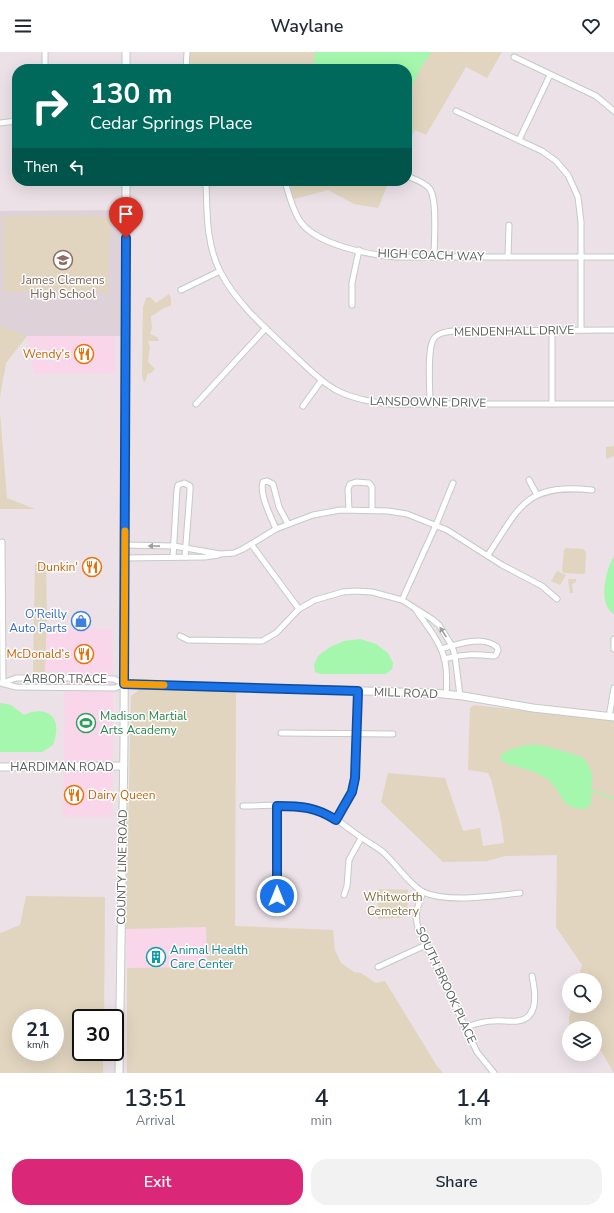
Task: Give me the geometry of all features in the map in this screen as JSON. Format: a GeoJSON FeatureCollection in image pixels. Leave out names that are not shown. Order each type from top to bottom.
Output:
{"type":"FeatureCollection","features":[{"type":"Feature","properties":{"kind":"main road"},"geometry":{"type":"LineString","coordinates":[[126,52],[126,64]]}},
{"type":"Feature","properties":{"kind":"main road","name":"COUNTY LINE ROAD"},"geometry":{"type":"LineString","coordinates":[[119,1073],[125,558],[126,186]]}},
{"type":"Feature","properties":{"kind":"main road","name":"MILL ROAD"},"geometry":{"type":"LineString","coordinates":[[124,684],[399,692],[446,695],[533,708],[612,717]]}},
{"type":"Feature","properties":{"kind":"main road","name":"HARDIMAN ROAD"},"geometry":{"type":"LineString","coordinates":[[0,767],[123,766]]}},
{"type":"Feature","properties":{"kind":"street"},"geometry":{"type":"LineString","coordinates":[[45,52],[45,64]]}},
{"type":"Feature","properties":{"kind":"street"},"geometry":{"type":"LineString","coordinates":[[186,64],[187,52]]}},
{"type":"Feature","properties":{"kind":"street"},"geometry":{"type":"LineString","coordinates":[[514,57],[596,96],[614,111]]}},
{"type":"Feature","properties":{"kind":"street"},"geometry":{"type":"LineString","coordinates":[[519,140],[550,75]]}},
{"type":"Feature","properties":{"kind":"street"},"geometry":{"type":"LineString","coordinates":[[456,111],[542,151],[556,161],[568,175],[575,187],[579,201],[581,222],[581,330]]}},
{"type":"Feature","properties":{"kind":"street"},"geometry":{"type":"LineString","coordinates":[[0,123],[12,122]]}},
{"type":"Feature","properties":{"kind":"street"},"geometry":{"type":"LineString","coordinates":[[412,178],[422,182],[430,188],[435,199],[434,257]]}},
{"type":"Feature","properties":{"kind":"street","name":"LANSDOWNE DRIVE"},"geometry":{"type":"LineString","coordinates":[[206,186],[207,218],[212,249],[220,271],[236,296],[250,312],[322,381],[335,390],[362,400],[389,404],[614,404]]}},
{"type":"Feature","properties":{"kind":"street","name":"HIGH COACH WAY"},"geometry":{"type":"LineString","coordinates":[[286,186],[292,206],[300,221],[312,233],[325,240],[386,256],[614,258]]}},
{"type":"Feature","properties":{"kind":"street"},"geometry":{"type":"LineString","coordinates":[[508,225],[508,257]]}},
{"type":"Feature","properties":{"kind":"street"},"geometry":{"type":"LineString","coordinates":[[352,305],[352,283],[359,250]]}},
{"type":"Feature","properties":{"kind":"street"},"geometry":{"type":"LineString","coordinates":[[181,290],[220,271]]}},
{"type":"Feature","properties":{"kind":"street"},"geometry":{"type":"LineString","coordinates":[[196,404],[266,328]]}},
{"type":"Feature","properties":{"kind":"street","name":"MENDENHALL DRIVE"},"geometry":{"type":"LineString","coordinates":[[430,404],[430,351],[433,339],[442,332],[614,330]]}},
{"type":"Feature","properties":{"kind":"street"},"geometry":{"type":"LineString","coordinates":[[552,331],[552,404]]}},
{"type":"Feature","properties":{"kind":"street"},"geometry":{"type":"LineString","coordinates":[[303,406],[322,381]]}},
{"type":"Feature","properties":{"kind":"street"},"geometry":{"type":"LineString","coordinates":[[276,529],[267,508],[262,486],[263,482],[267,480],[273,484],[279,507],[288,524]]}},
{"type":"Feature","properties":{"kind":"street"},"geometry":{"type":"LineString","coordinates":[[529,480],[537,495]]}},
{"type":"Feature","properties":{"kind":"street"},"geometry":{"type":"LineString","coordinates":[[173,557],[177,489],[178,485],[184,482],[190,486],[185,557]]}},
{"type":"Feature","properties":{"kind":"street"},"geometry":{"type":"LineString","coordinates":[[349,510],[348,489],[350,484],[356,482],[369,483],[372,487],[372,510]]}},
{"type":"Feature","properties":{"kind":"street"},"geometry":{"type":"LineString","coordinates":[[402,600],[453,483]]}},
{"type":"Feature","properties":{"kind":"street"},"geometry":{"type":"LineString","coordinates":[[488,555],[520,507],[528,500],[547,491],[580,489],[592,490]]}},
{"type":"Feature","properties":{"kind":"street"},"geometry":{"type":"LineString","coordinates":[[125,558],[205,557],[234,553],[276,529],[313,515],[349,510],[388,511],[407,514],[436,525],[463,539],[502,565],[542,586],[557,599]]}},
{"type":"Feature","properties":{"kind":"street"},"geometry":{"type":"LineString","coordinates":[[2,542],[2,683]]}},
{"type":"Feature","properties":{"kind":"street"},"geometry":{"type":"LineString","coordinates":[[251,544],[299,609]]}},
{"type":"Feature","properties":{"kind":"street"},"geometry":{"type":"LineString","coordinates":[[125,545],[185,547],[220,554]]}},
{"type":"Feature","properties":{"kind":"street"},"geometry":{"type":"LineString","coordinates":[[180,636],[188,640],[262,640],[276,633],[299,609],[315,600],[331,595],[355,591],[372,592],[402,600],[439,625],[452,646],[455,656],[460,696]]}},
{"type":"Feature","properties":{"kind":"street"},"geometry":{"type":"LineString","coordinates":[[415,609],[441,649],[446,671],[446,695]]}},
{"type":"Feature","properties":{"kind":"street"},"geometry":{"type":"LineString","coordinates":[[614,639],[614,649]]}},
{"type":"Feature","properties":{"kind":"street"},"geometry":{"type":"LineString","coordinates":[[441,649],[466,642],[480,642],[494,645],[498,650],[494,656],[476,654],[455,656],[444,660]]}},
{"type":"Feature","properties":{"kind":"street","name":"ARBOR TRACE"},"geometry":{"type":"LineString","coordinates":[[2,683],[16,678],[56,678],[114,679],[124,684]]}},
{"type":"Feature","properties":{"kind":"street","name":"ARBOR TRACE"},"geometry":{"type":"LineString","coordinates":[[2,683],[16,687],[115,688],[124,684]]}},
{"type":"Feature","properties":{"kind":"street"},"geometry":{"type":"LineString","coordinates":[[612,717],[614,688]]}},
{"type":"Feature","properties":{"kind":"street"},"geometry":{"type":"LineString","coordinates":[[336,820],[349,797],[356,771],[358,691]]}},
{"type":"Feature","properties":{"kind":"street"},"geometry":{"type":"LineString","coordinates":[[281,733],[393,734]]}},
{"type":"Feature","properties":{"kind":"street"},"geometry":{"type":"LineString","coordinates":[[243,806],[311,808],[325,812],[383,853],[412,883],[423,892],[437,896],[453,897],[481,897],[520,893]]}},
{"type":"Feature","properties":{"kind":"street"},"geometry":{"type":"LineString","coordinates":[[277,806],[277,910]]}},
{"type":"Feature","properties":{"kind":"street"},"geometry":{"type":"LineString","coordinates":[[344,895],[347,886],[349,860],[361,838]]}},
{"type":"Feature","properties":{"kind":"street","name":"SOUTH BROOK PLACE"},"geometry":{"type":"LineString","coordinates":[[423,892],[416,911],[418,928],[477,1052],[494,1073]]}},
{"type":"Feature","properties":{"kind":"street"},"geometry":{"type":"LineString","coordinates":[[378,967],[426,944]]}},
{"type":"Feature","properties":{"kind":"street"},"geometry":{"type":"LineString","coordinates":[[466,1027],[492,1021],[520,1020],[526,1018],[535,1002],[532,976]]}},
{"type":"Feature","properties":{"kind":"shaded area"},"geometry":{"type":"Polygon","coordinates":[[[315,52],[432,52],[424,62],[412,86],[412,64],[314,64],[315,52]]]}},
{"type":"Feature","properties":{"kind":"shaded area","name":"James Clemens High School"},"geometry":{"type":"Polygon","coordinates":[[[126,210],[125,336],[27,336],[5,328],[0,324],[0,211],[126,210]]]}},
{"type":"Feature","properties":{"kind":"shaded area"},"geometry":{"type":"Polygon","coordinates":[[[27,336],[115,336],[115,373],[34,374],[27,336]]]}},
{"type":"Feature","properties":{"kind":"shaded area"},"geometry":{"type":"Polygon","coordinates":[[[614,556],[614,614],[609,609],[604,595],[608,569],[614,556]]]}},
{"type":"Feature","properties":{"kind":"shaded area"},"geometry":{"type":"Polygon","coordinates":[[[47,629],[112,629],[112,817],[63,817],[65,672],[45,672],[47,629]]]}},
{"type":"Feature","properties":{"kind":"shaded area"},"geometry":{"type":"Polygon","coordinates":[[[360,639],[376,644],[388,653],[393,663],[392,669],[386,674],[320,674],[315,672],[314,665],[318,656],[330,647],[344,641],[360,639]]]}},
{"type":"Feature","properties":{"kind":"shaded area"},"geometry":{"type":"Polygon","coordinates":[[[0,703],[11,705],[24,715],[39,711],[48,713],[56,725],[56,735],[53,745],[42,752],[0,752],[0,703]]]}},
{"type":"Feature","properties":{"kind":"shaded area"},"geometry":{"type":"Polygon","coordinates":[[[528,745],[540,745],[582,757],[588,764],[592,774],[591,804],[585,809],[570,806],[562,798],[552,783],[546,778],[532,771],[505,763],[501,760],[501,754],[512,749],[528,745]]]}},
{"type":"Feature","properties":{"kind":"shaded area"},"geometry":{"type":"Polygon","coordinates":[[[206,927],[207,967],[127,968],[126,929],[206,927]]]}},
{"type":"Feature","properties":{"kind":"green space"},"geometry":{"type":"Polygon","coordinates":[[[190,52],[502,52],[487,78],[466,67],[426,135],[415,130],[412,136],[412,64],[189,64],[190,52]]]}},
{"type":"Feature","properties":{"kind":"green space"},"geometry":{"type":"Polygon","coordinates":[[[290,186],[387,186],[378,208],[354,204],[328,190],[294,199],[290,186]]]}},
{"type":"Feature","properties":{"kind":"green space"},"geometry":{"type":"Polygon","coordinates":[[[3,216],[101,216],[101,220],[102,218],[107,217],[111,222],[108,266],[108,296],[101,291],[4,292],[3,216]]]}},
{"type":"Feature","properties":{"kind":"green space"},"geometry":{"type":"Polygon","coordinates":[[[169,294],[171,298],[171,306],[151,316],[152,328],[150,334],[157,337],[159,341],[148,341],[150,347],[148,362],[155,369],[151,373],[147,374],[144,383],[142,377],[143,307],[146,298],[150,297],[156,303],[169,294]]]}},
{"type":"Feature","properties":{"kind":"green space"},"geometry":{"type":"Polygon","coordinates":[[[0,324],[5,328],[27,336],[6,363],[0,397],[0,324]]]}},
{"type":"Feature","properties":{"kind":"green space"},"geometry":{"type":"Polygon","coordinates":[[[0,413],[7,498],[35,509],[0,509],[0,413]]]}},
{"type":"Feature","properties":{"kind":"green space"},"geometry":{"type":"Polygon","coordinates":[[[614,446],[614,456],[606,459],[606,447],[614,446]]]}},
{"type":"Feature","properties":{"kind":"green space"},"geometry":{"type":"Polygon","coordinates":[[[566,548],[583,549],[586,552],[585,573],[564,573],[562,571],[564,550],[566,548]]]}},
{"type":"Feature","properties":{"kind":"green space"},"geometry":{"type":"Polygon","coordinates":[[[35,564],[46,566],[47,615],[45,672],[33,672],[35,564]]]}},
{"type":"Feature","properties":{"kind":"green space"},"geometry":{"type":"Polygon","coordinates":[[[557,571],[566,575],[560,585],[551,581],[557,571]]]}},
{"type":"Feature","properties":{"kind":"green space"},"geometry":{"type":"Polygon","coordinates":[[[568,579],[576,579],[576,582],[572,584],[573,593],[570,593],[568,579]]]}},
{"type":"Feature","properties":{"kind":"green space"},"geometry":{"type":"Polygon","coordinates":[[[140,689],[236,691],[235,926],[333,930],[335,950],[341,963],[354,972],[361,973],[376,983],[385,981],[437,1066],[443,1073],[127,1073],[127,968],[207,967],[206,927],[126,929],[131,696],[140,689]]]}},
{"type":"Feature","properties":{"kind":"green space"},"geometry":{"type":"Polygon","coordinates":[[[474,705],[614,721],[614,1073],[602,1053],[602,1021],[569,1021],[570,1013],[602,1013],[602,973],[580,973],[582,965],[556,927],[557,855],[505,856],[487,861],[443,862],[381,802],[388,773],[445,778],[463,831],[480,828],[483,846],[504,843],[501,820],[491,779],[488,773],[468,770],[470,708],[474,705]]]}},
{"type":"Feature","properties":{"kind":"green space","name":"Whitworth Cemetery"},"geometry":{"type":"Polygon","coordinates":[[[378,889],[408,890],[407,917],[378,919],[378,889]]]}},
{"type":"Feature","properties":{"kind":"green space"},"geometry":{"type":"Polygon","coordinates":[[[26,896],[105,897],[104,1009],[72,1009],[72,1061],[103,1061],[103,1073],[0,1073],[0,933],[20,925],[26,896]]]}},
{"type":"Feature","properties":{"kind":"waterway"},"geometry":{"type":"LineString","coordinates":[[591,790],[614,799]]}},
{"type":"Feature","properties":{"kind":"slow traffic"},"geometry":{"type":"LineString","coordinates":[[125,531],[124,684],[164,685]]}},
{"type":"Feature","properties":{"kind":"place","name":"James Clemens High School"},"geometry":{"type":"Point","coordinates":[63,260]}},
{"type":"Feature","properties":{"kind":"place","name":"Wendy's"},"geometry":{"type":"Point","coordinates":[84,354]}},
{"type":"Feature","properties":{"kind":"place","name":"Dunkin'"},"geometry":{"type":"Point","coordinates":[92,567]}},
{"type":"Feature","properties":{"kind":"place","name":"O'Reilly Auto Parts"},"geometry":{"type":"Point","coordinates":[81,621]}},
{"type":"Feature","properties":{"kind":"place","name":"McDonald's"},"geometry":{"type":"Point","coordinates":[84,654]}},
{"type":"Feature","properties":{"kind":"place","name":"Madison Martial Arts Academy"},"geometry":{"type":"Point","coordinates":[86,723]}},
{"type":"Feature","properties":{"kind":"place","name":"Dairy Queen"},"geometry":{"type":"Point","coordinates":[74,795]}},
{"type":"Feature","properties":{"kind":"place","name":"Animal Health Care Center"},"geometry":{"type":"Point","coordinates":[156,957]}},
{"type":"Feature","properties":{"kind":"route"},"geometry":{"type":"LineString","coordinates":[[126,238],[124,684],[358,691],[355,778],[352,792],[336,820],[325,812],[311,808],[298,806],[277,806],[277,896]]}}]}
